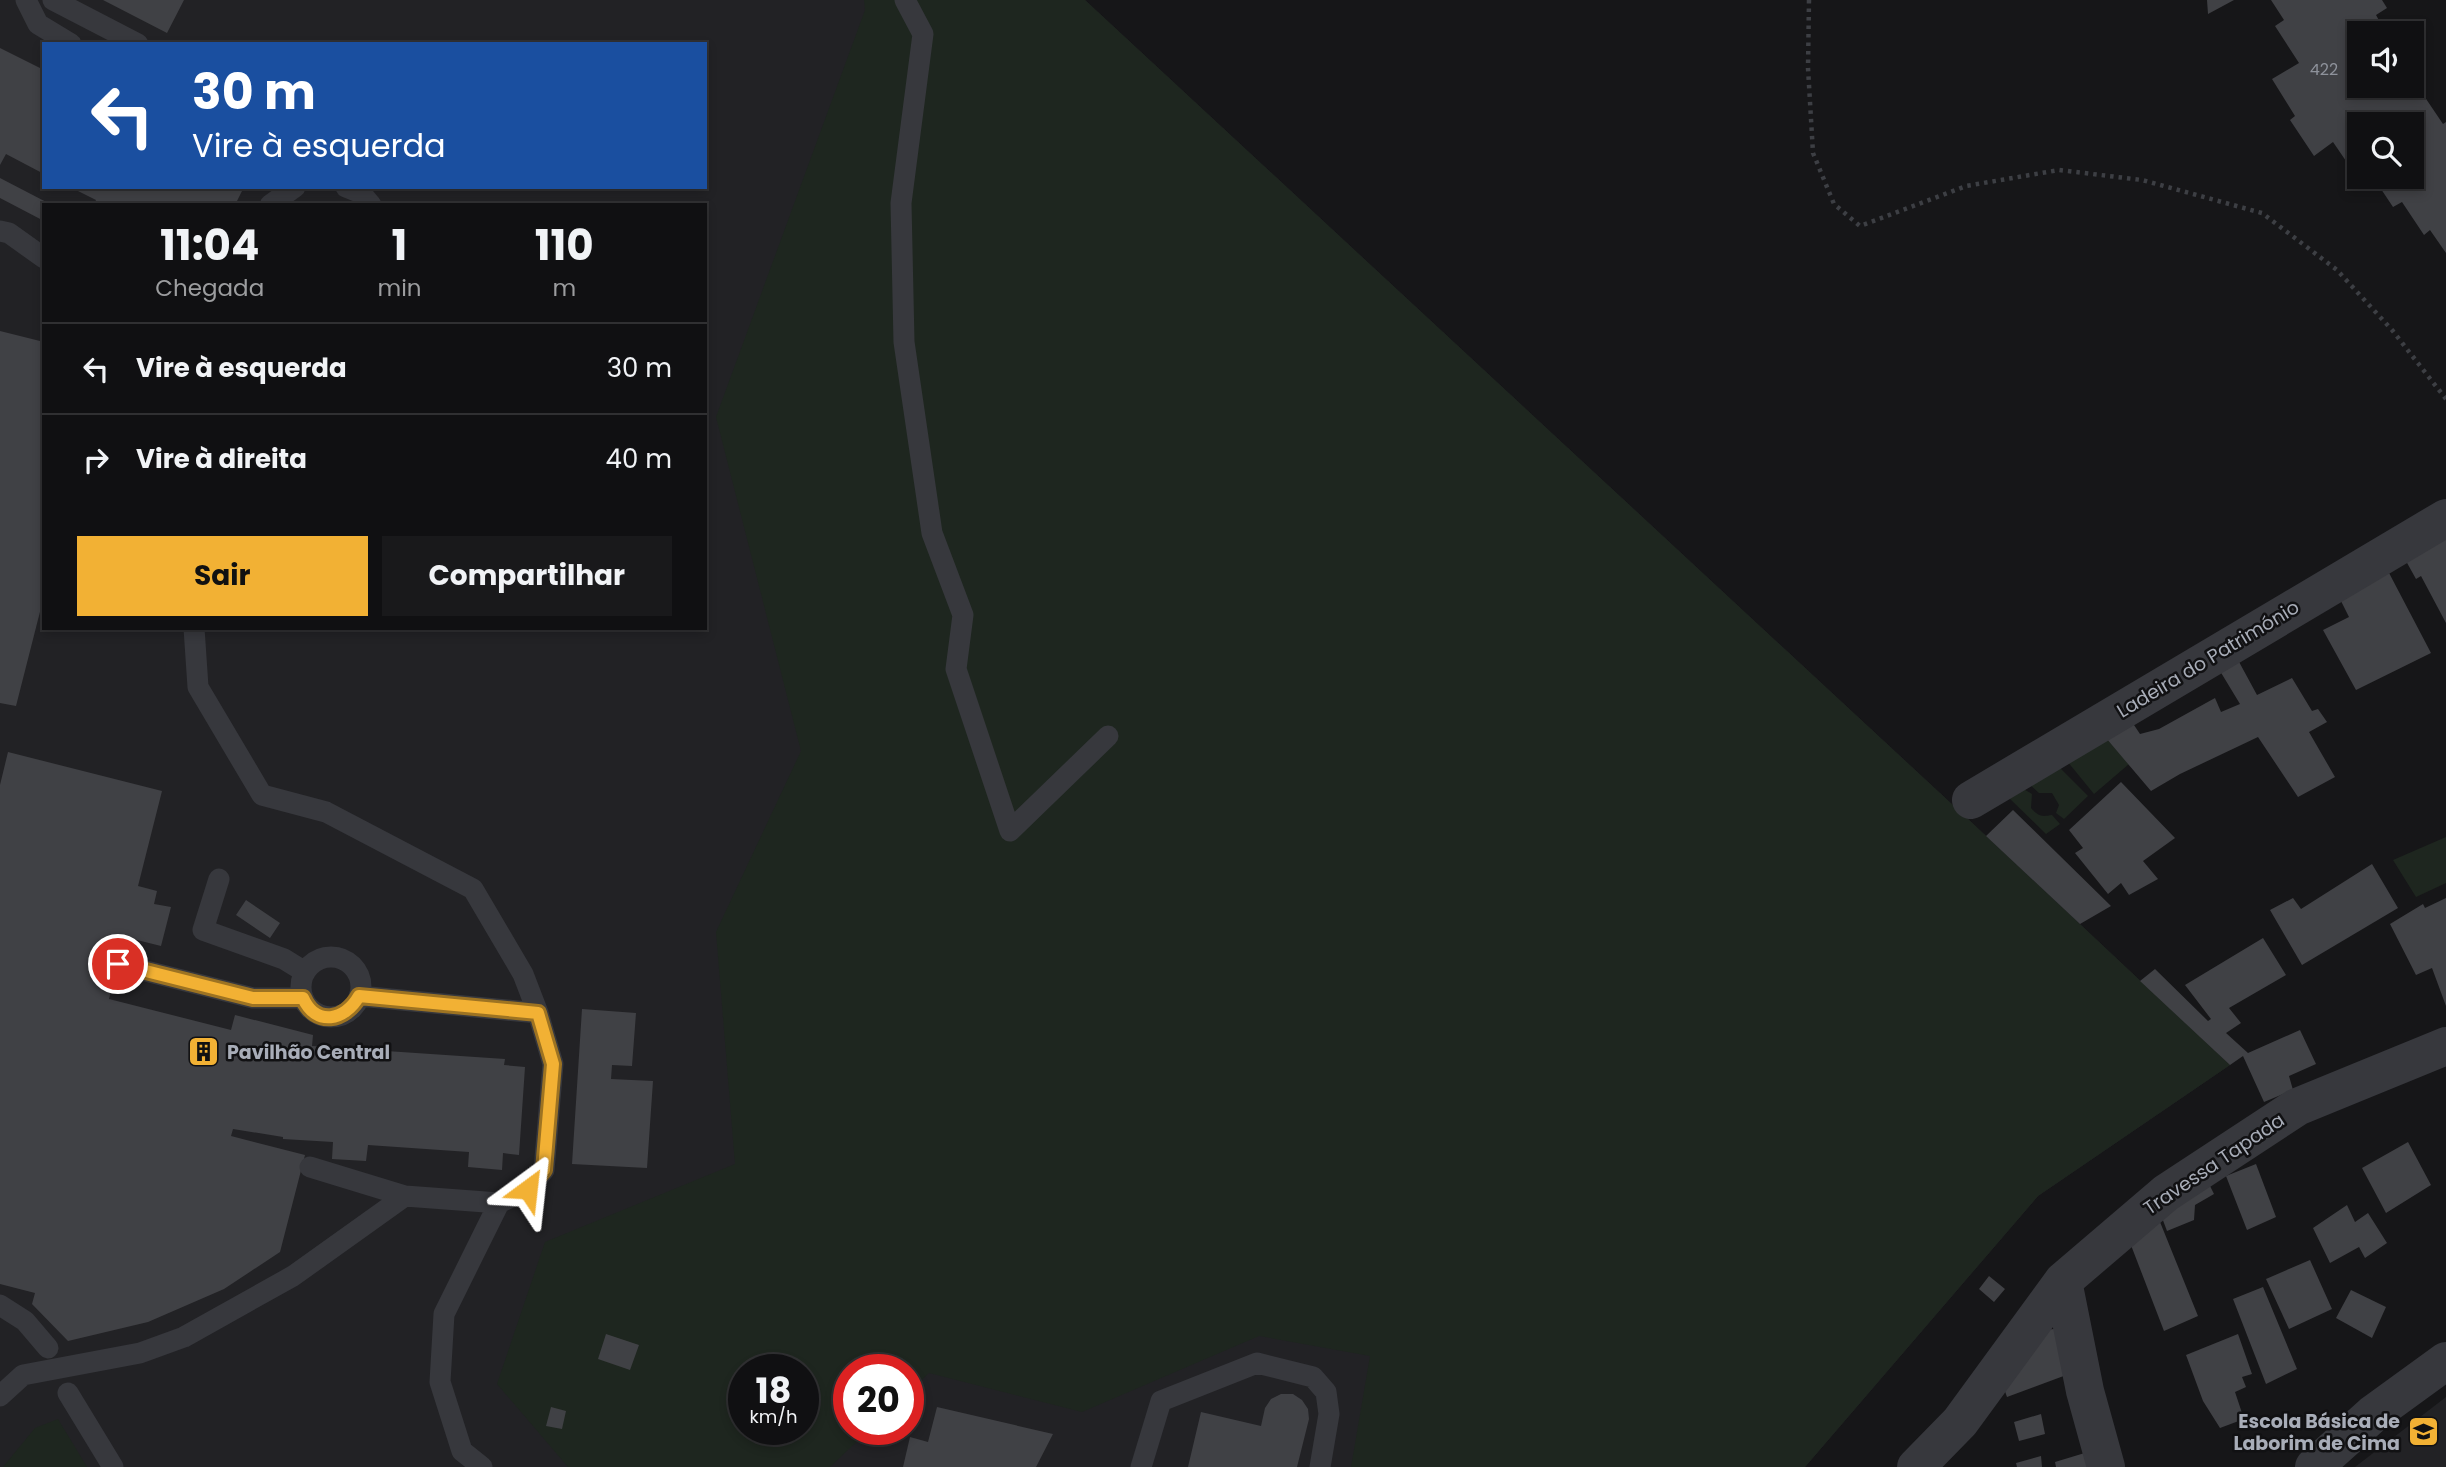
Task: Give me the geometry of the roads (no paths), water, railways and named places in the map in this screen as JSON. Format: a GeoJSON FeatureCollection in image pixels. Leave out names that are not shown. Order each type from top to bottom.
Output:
{"type":"FeatureCollection","features":[{"type":"Feature","properties":{"kind":"street","name":"Ladeira do Património"},"geometry":{"type":"LineString","coordinates":[[1971,800],[2446,518]]}},
{"type":"Feature","properties":{"kind":"street","name":"Travessa Tapada"},"geometry":{"type":"LineString","coordinates":[[1916,1467],[1960,1422],[2063,1281],[2166,1193],[2297,1107],[2446,1046]]}},
{"type":"Feature","properties":{"kind":"street"},"geometry":{"type":"LineString","coordinates":[[2063,1281],[2085,1391],[2106,1467]]}},
{"type":"Feature","properties":{"kind":"street"},"geometry":{"type":"LineString","coordinates":[[2314,1467],[2373,1415],[2446,1361]]}},
{"type":"Feature","properties":{"kind":"lane"},"geometry":{"type":"LineString","coordinates":[[26,0],[38,24],[68,42]]}},
{"type":"Feature","properties":{"kind":"lane"},"geometry":{"type":"LineString","coordinates":[[53,0],[134,42]]}},
{"type":"Feature","properties":{"kind":"lane"},"geometry":{"type":"LineString","coordinates":[[905,0],[923,34],[901,203],[904,342],[932,533],[963,615],[956,669],[1010,831],[1108,736]]}},
{"type":"Feature","properties":{"kind":"lane"},"geometry":{"type":"LineString","coordinates":[[273,203],[292,189]]}},
{"type":"Feature","properties":{"kind":"lane"},"geometry":{"type":"LineString","coordinates":[[351,189],[361,193],[369,203]]}},
{"type":"Feature","properties":{"kind":"lane"},"geometry":{"type":"LineString","coordinates":[[0,231],[9,233],[42,257]]}},
{"type":"Feature","properties":{"kind":"lane"},"geometry":{"type":"LineString","coordinates":[[194,630],[198,687],[262,795],[326,812],[473,889],[523,974],[553,1064],[544,1170],[528,1189],[499,1203],[405,1196],[310,1167]]}},
{"type":"Feature","properties":{"kind":"lane"},"geometry":{"type":"LineString","coordinates":[[219,879],[203,930],[284,959],[305,972]]}},
{"type":"Feature","properties":{"kind":"lane"},"geometry":{"type":"LineString","coordinates":[[329,957],[343,960],[355,969],[360,982],[359,996],[352,1009],[340,1016],[326,1017],[312,1011],[303,998],[300,985],[305,972],[315,961],[329,957]]}},
{"type":"Feature","properties":{"kind":"lane"},"geometry":{"type":"LineString","coordinates":[[118,964],[253,998],[303,998]]}},
{"type":"Feature","properties":{"kind":"lane"},"geometry":{"type":"LineString","coordinates":[[359,996],[538,1013]]}},
{"type":"Feature","properties":{"kind":"lane"},"geometry":{"type":"LineString","coordinates":[[0,1396],[23,1375],[140,1353],[184,1337],[293,1276],[405,1196]]}},
{"type":"Feature","properties":{"kind":"lane"},"geometry":{"type":"LineString","coordinates":[[482,1467],[462,1451],[440,1382],[444,1314],[499,1203]]}},
{"type":"Feature","properties":{"kind":"lane"},"geometry":{"type":"LineString","coordinates":[[0,1305],[25,1321],[48,1348]]}},
{"type":"Feature","properties":{"kind":"lane"},"geometry":{"type":"LineString","coordinates":[[1141,1467],[1161,1401],[1257,1363],[1313,1377],[1326,1392],[1329,1414],[1320,1467]]}},
{"type":"Feature","properties":{"kind":"lane"},"geometry":{"type":"LineString","coordinates":[[68,1393],[113,1467]]}},
{"type":"Feature","properties":{"kind":"place","name":"Pavilhão Central"},"geometry":{"type":"Point","coordinates":[204,1052]}},
{"type":"Feature","properties":{"kind":"place","name":"Escola Básica de Laborim de Cima"},"geometry":{"type":"Point","coordinates":[2423,1432]}}]}
